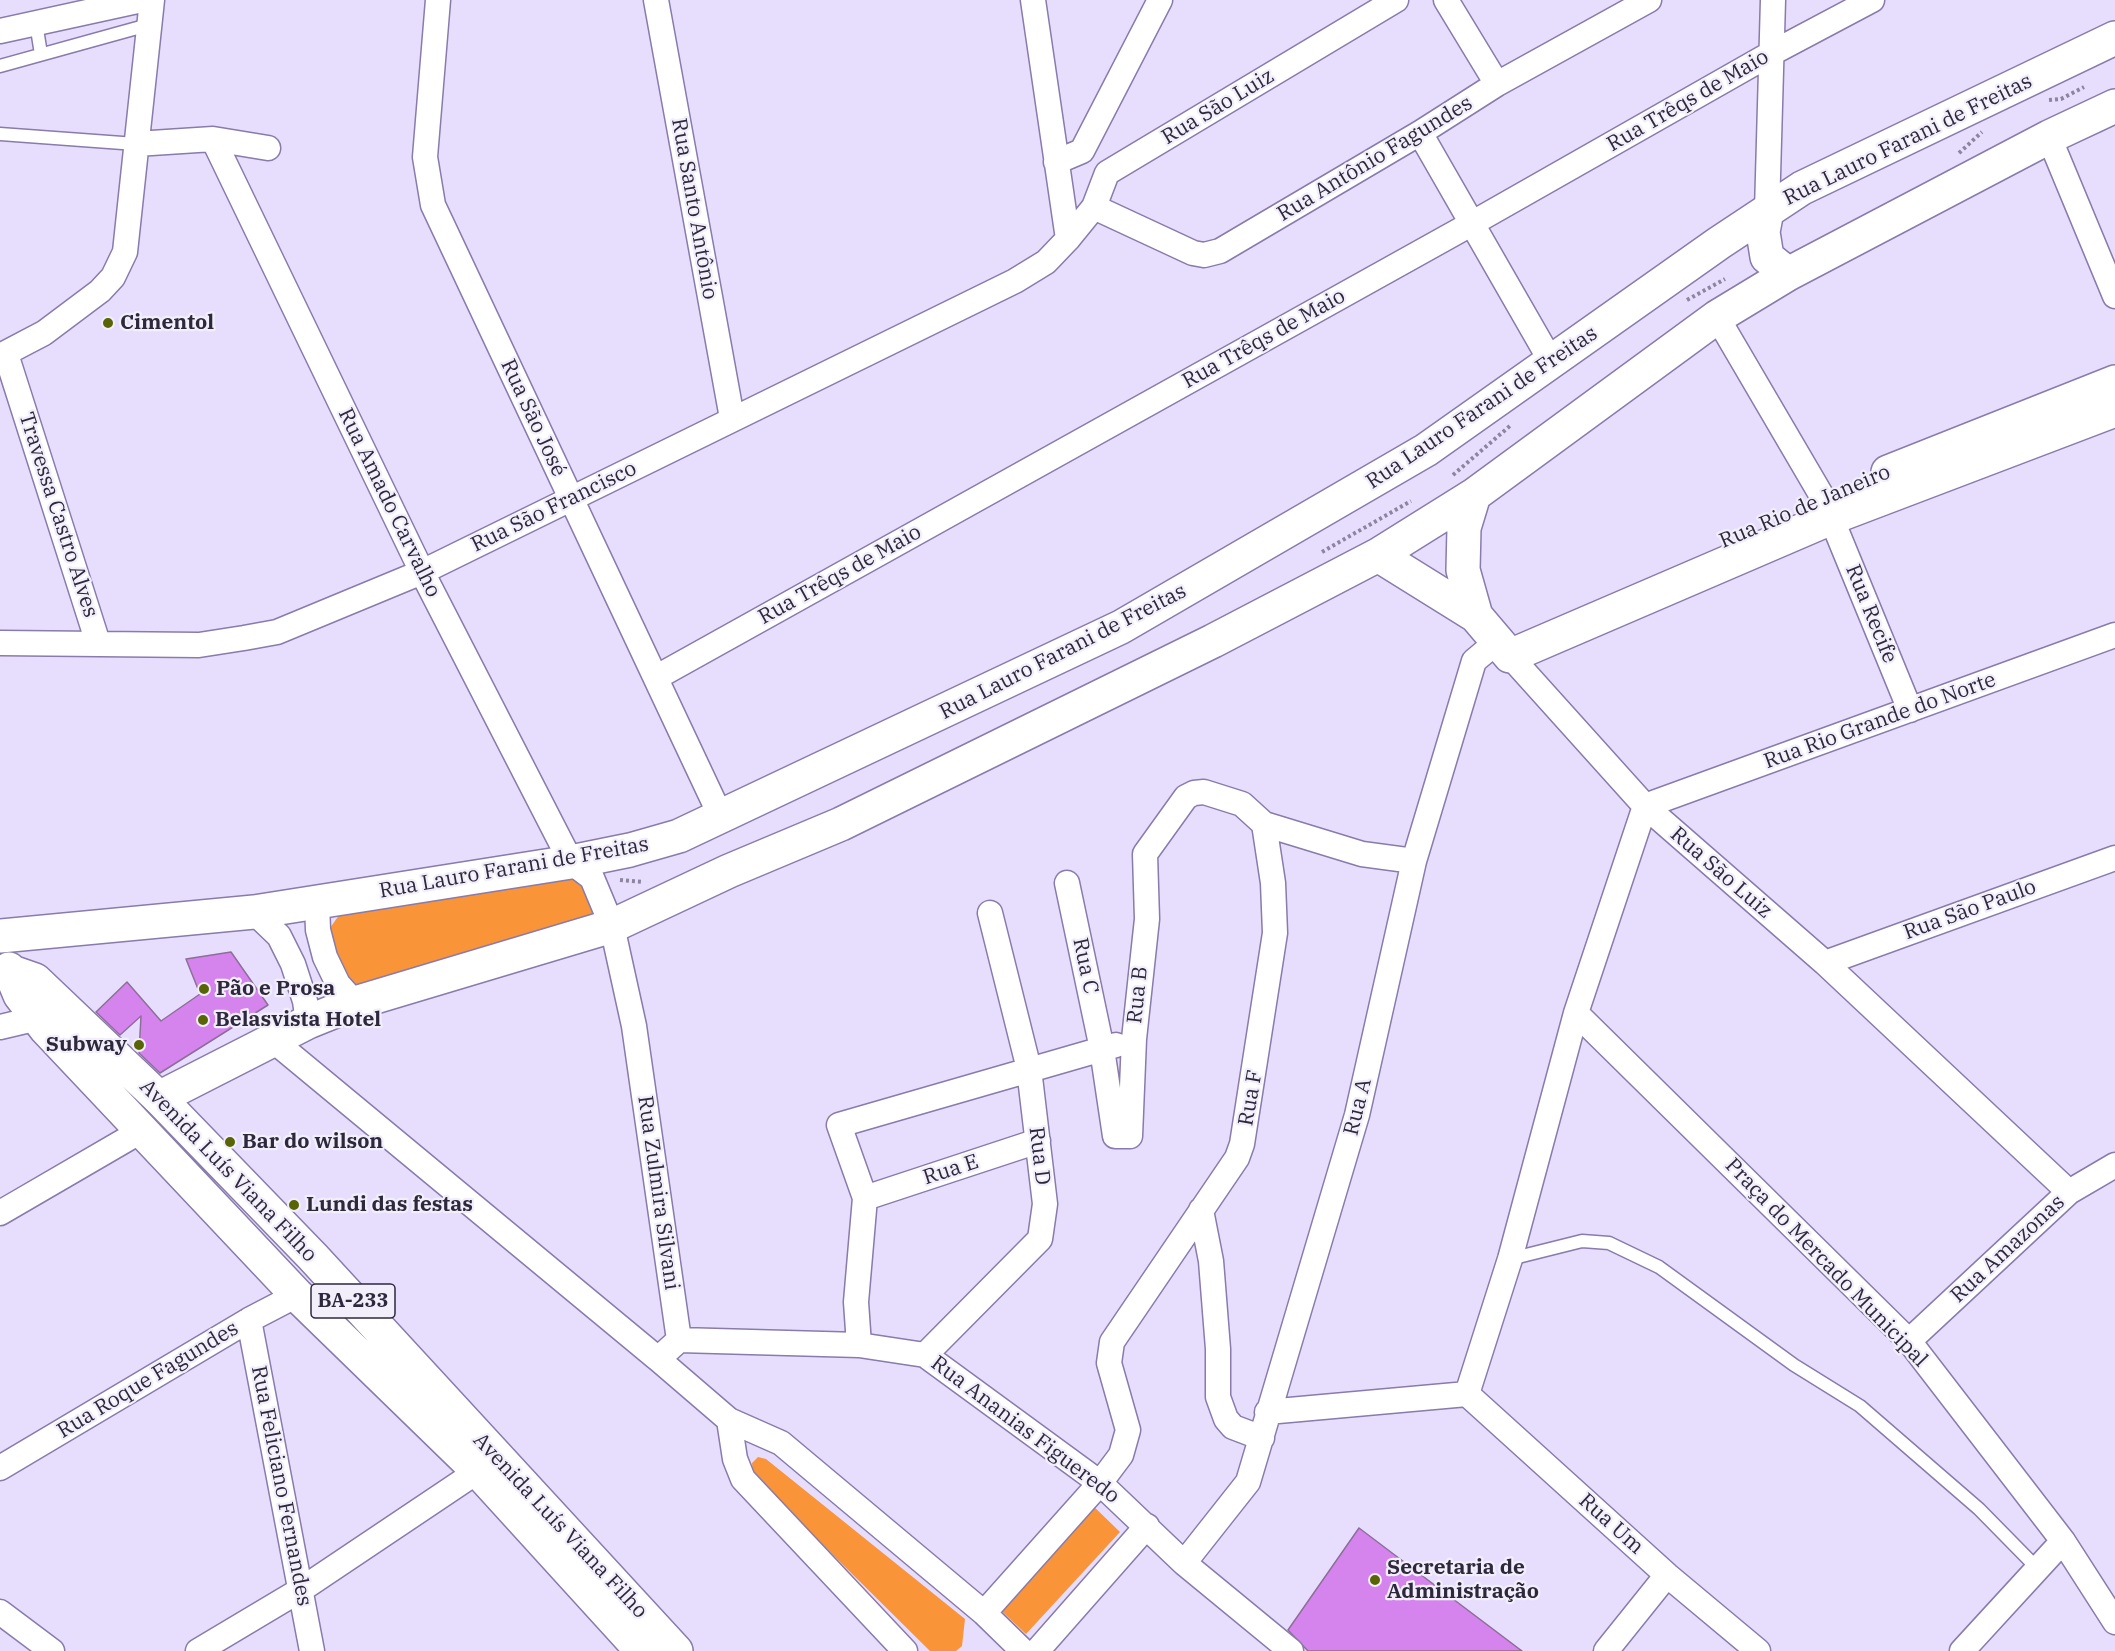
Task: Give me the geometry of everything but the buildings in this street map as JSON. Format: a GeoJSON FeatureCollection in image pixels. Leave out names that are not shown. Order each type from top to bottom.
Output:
{"type":"FeatureCollection","features":[{"type":"Feature","properties":{"kind":"street"},"geometry":{"type":"LineString","coordinates":[[0,31],[142,0]]}},
{"type":"Feature","properties":{"kind":"street"},"geometry":{"type":"LineString","coordinates":[[3,355],[44,333],[100,291],[113,277],[125,252],[152,0]]}},
{"type":"Feature","properties":{"kind":"street","name":"Rua São José"},"geometry":{"type":"LineString","coordinates":[[438,0],[425,157],[433,205],[721,817]]}},
{"type":"Feature","properties":{"kind":"street","name":"Rua Santo Antônio"},"geometry":{"type":"LineString","coordinates":[[656,0],[732,418]]}},
{"type":"Feature","properties":{"kind":"street"},"geometry":{"type":"LineString","coordinates":[[1033,0],[1068,239]]}},
{"type":"Feature","properties":{"kind":"street"},"geometry":{"type":"LineString","coordinates":[[1056,162],[1082,151],[1160,0]]}},
{"type":"Feature","properties":{"kind":"street","name":"Rua São Luiz"},"geometry":{"type":"LineString","coordinates":[[1107,173],[1396,0]]}},
{"type":"Feature","properties":{"kind":"street"},"geometry":{"type":"LineString","coordinates":[[1446,0],[1497,84]]}},
{"type":"Feature","properties":{"kind":"street","name":"Rua Antônio Fagundes"},"geometry":{"type":"LineString","coordinates":[[1094,207],[1189,251],[1204,255],[1241,240],[1497,84],[1649,0]]}},
{"type":"Feature","properties":{"kind":"street"},"geometry":{"type":"LineString","coordinates":[[1773,0],[1767,211],[1763,232],[1767,257],[1788,274]]}},
{"type":"Feature","properties":{"kind":"street","name":"Rua Trêqs de Maio"},"geometry":{"type":"LineString","coordinates":[[657,677],[1471,224],[1772,53],[1872,0]]}},
{"type":"Feature","properties":{"kind":"street","name":"Rua Lauro Farani de Freitas"},"geometry":{"type":"LineString","coordinates":[[0,936],[254,912],[317,903],[571,862],[630,850],[679,836],[1121,627],[1407,462],[1478,416],[1719,243],[1802,188],[2115,38]]}},
{"type":"Feature","properties":{"kind":"street"},"geometry":{"type":"LineString","coordinates":[[0,1213],[136,1124],[159,1098],[308,1022],[355,1003],[612,926],[729,871],[841,824],[982,757],[1378,555],[1474,495],[1717,316],[1788,274],[2049,137],[2105,96]]}},
{"type":"Feature","properties":{"kind":"street"},"geometry":{"type":"LineString","coordinates":[[1420,133],[1552,363]]}},
{"type":"Feature","properties":{"kind":"street"},"geometry":{"type":"LineString","coordinates":[[2049,137],[2115,296]]}},
{"type":"Feature","properties":{"kind":"street"},"geometry":{"type":"LineString","coordinates":[[136,144],[213,139],[268,148]]}},
{"type":"Feature","properties":{"kind":"street","name":"Rua Amado Carvalho"},"geometry":{"type":"LineString","coordinates":[[213,139],[422,572],[571,862]]}},
{"type":"Feature","properties":{"kind":"street"},"geometry":{"type":"LineString","coordinates":[[1068,239],[1094,207],[1107,173],[1082,151]]}},
{"type":"Feature","properties":{"kind":"street","name":"Rua São Francisco"},"geometry":{"type":"LineString","coordinates":[[0,643],[199,645],[277,632],[422,572],[1015,281],[1046,262],[1068,239]]}},
{"type":"Feature","properties":{"kind":"street"},"geometry":{"type":"LineString","coordinates":[[1719,243],[1741,250],[1753,264],[1756,276],[1753,295]]}},
{"type":"Feature","properties":{"kind":"street","name":"Rua Recife"},"geometry":{"type":"LineString","coordinates":[[1717,316],[1827,508],[1910,710]]}},
{"type":"Feature","properties":{"kind":"street","name":"Travessa Castro Alves"},"geometry":{"type":"LineString","coordinates":[[3,355],[98,643]]}},
{"type":"Feature","properties":{"kind":"street","name":"Rua Rio de Janeiro"},"geometry":{"type":"LineString","coordinates":[[1827,508],[2115,382]]}},
{"type":"Feature","properties":{"kind":"street","name":"Rua Rio de Janeiro"},"geometry":{"type":"LineString","coordinates":[[1504,648],[1550,615],[1827,508],[2115,410]]}},
{"type":"Feature","properties":{"kind":"street"},"geometry":{"type":"LineString","coordinates":[[1474,495],[1464,528],[1462,570],[1476,615]]}},
{"type":"Feature","properties":{"kind":"street","name":"Rua São Luiz"},"geometry":{"type":"LineString","coordinates":[[1378,555],[1476,615],[1645,806],[1824,963],[2069,1192]]}},
{"type":"Feature","properties":{"kind":"street","name":"Rua Rio Grande do Norte"},"geometry":{"type":"LineString","coordinates":[[1645,806],[2115,635]]}},
{"type":"Feature","properties":{"kind":"street","name":"Rua A"},"geometry":{"type":"LineString","coordinates":[[1184,1563],[1248,1482],[1357,1115],[1414,861],[1474,661],[1504,648]]}},
{"type":"Feature","properties":{"kind":"street","name":"Rua B"},"geometry":{"type":"LineString","coordinates":[[1130,1136],[1134,1040],[1147,919],[1145,854],[1186,797],[1194,793],[1204,792],[1242,804],[1264,824]]}},
{"type":"Feature","properties":{"kind":"street"},"geometry":{"type":"LineString","coordinates":[[1267,1412],[1467,1394],[1510,1259],[1576,1013],[1645,806]]}},
{"type":"Feature","properties":{"kind":"street"},"geometry":{"type":"LineString","coordinates":[[1264,824],[1362,854],[1414,861]]}},
{"type":"Feature","properties":{"kind":"street","name":"Rua F"},"geometry":{"type":"LineString","coordinates":[[984,1613],[1100,1483],[1121,1455],[1128,1434],[1109,1363],[1112,1342],[1237,1158],[1249,1115],[1275,933],[1272,883],[1264,824]]}},
{"type":"Feature","properties":{"kind":"street","name":"Rua São Paulo"},"geometry":{"type":"LineString","coordinates":[[1824,963],[2115,858]]}},
{"type":"Feature","properties":{"kind":"street","name":"Rua Zulmira Silvani"},"geometry":{"type":"LineString","coordinates":[[571,862],[592,878],[612,926],[634,1026],[679,1340]]}},
{"type":"Feature","properties":{"kind":"street","name":"Rua C"},"geometry":{"type":"LineString","coordinates":[[1067,883],[1102,1049],[1115,1136],[1130,1136]]}},
{"type":"Feature","properties":{"kind":"street"},"geometry":{"type":"LineString","coordinates":[[317,903],[317,922],[325,957],[338,984],[355,1003]]}},
{"type":"Feature","properties":{"kind":"street"},"geometry":{"type":"LineString","coordinates":[[254,912],[279,936],[293,964],[308,1022]]}},
{"type":"Feature","properties":{"kind":"street","name":"Rua D"},"geometry":{"type":"LineString","coordinates":[[925,1355],[1040,1239],[1046,1204],[1029,1069],[990,914]]}},
{"type":"Feature","properties":{"kind":"street","name":"Avenida Luís Viana Filho"},"geometry":{"type":"LineString","coordinates":[[6,965],[20,995],[38,1018],[136,1124],[297,1295],[478,1471],[642,1651]]}},
{"type":"Feature","properties":{"kind":"street","name":"Avenida Luís Viana Filho"},"geometry":{"type":"LineString","coordinates":[[6,965],[35,981],[159,1098],[313,1257],[676,1651]]}},
{"type":"Feature","properties":{"kind":"street","name":"Praça do Mercado Municipal"},"geometry":{"type":"LineString","coordinates":[[1576,1013],[1909,1341],[2063,1541],[2115,1622]]}},
{"type":"Feature","properties":{"kind":"street"},"geometry":{"type":"LineString","coordinates":[[0,1027],[38,1018]]}},
{"type":"Feature","properties":{"kind":"street"},"geometry":{"type":"LineString","coordinates":[[859,1345],[856,1302],[865,1198],[839,1125],[1134,1040]]}},
{"type":"Feature","properties":{"kind":"street"},"geometry":{"type":"LineString","coordinates":[[274,1041],[729,1420],[781,1443],[984,1613],[1007,1647]]}},
{"type":"Feature","properties":{"kind":"street","name":"Rua E"},"geometry":{"type":"LineString","coordinates":[[865,1198],[1038,1142]]}},
{"type":"Feature","properties":{"kind":"street","name":"Rua Amazonas"},"geometry":{"type":"LineString","coordinates":[[1909,1341],[2069,1192],[2115,1165]]}},
{"type":"Feature","properties":{"kind":"street"},"geometry":{"type":"LineString","coordinates":[[1201,1210],[1210,1261],[1218,1349],[1218,1396],[1226,1419],[1233,1427],[1262,1438]]}},
{"type":"Feature","properties":{"kind":"street","name":"Rua Roque Fagundes"},"geometry":{"type":"LineString","coordinates":[[0,1468],[249,1320],[297,1295]]}},
{"type":"Feature","properties":{"kind":"street","name":"Rua Feliciano Fernandes"},"geometry":{"type":"LineString","coordinates":[[249,1320],[312,1651]]}},
{"type":"Feature","properties":{"kind":"street"},"geometry":{"type":"LineString","coordinates":[[658,1359],[679,1340]]}},
{"type":"Feature","properties":{"kind":"street","name":"Rua Ananias Figueredo"},"geometry":{"type":"LineString","coordinates":[[679,1340],[859,1345],[925,1355],[1100,1483],[1184,1563],[1291,1651]]}},
{"type":"Feature","properties":{"kind":"street","name":"Rua Um"},"geometry":{"type":"LineString","coordinates":[[1467,1394],[1667,1575],[1758,1651]]}},
{"type":"Feature","properties":{"kind":"street"},"geometry":{"type":"LineString","coordinates":[[729,1420],[735,1459],[743,1479],[905,1651]]}},
{"type":"Feature","properties":{"kind":"street"},"geometry":{"type":"LineString","coordinates":[[198,1651],[302,1589],[478,1471]]}},
{"type":"Feature","properties":{"kind":"street"},"geometry":{"type":"LineString","coordinates":[[1037,1651],[1147,1526]]}},
{"type":"Feature","properties":{"kind":"street"},"geometry":{"type":"LineString","coordinates":[[1962,1651],[2063,1541]]}},
{"type":"Feature","properties":{"kind":"street"},"geometry":{"type":"LineString","coordinates":[[1606,1651],[1667,1575]]}},
{"type":"Feature","properties":{"kind":"street"},"geometry":{"type":"LineString","coordinates":[[1,1614],[52,1651]]}},
{"type":"Feature","properties":{"kind":"lane"},"geometry":{"type":"LineString","coordinates":[[36,23],[41,54]]}},
{"type":"Feature","properties":{"kind":"lane"},"geometry":{"type":"LineString","coordinates":[[0,66],[148,25]]}},
{"type":"Feature","properties":{"kind":"lane"},"geometry":{"type":"LineString","coordinates":[[0,134],[136,144]]}},
{"type":"Feature","properties":{"kind":"lane"},"geometry":{"type":"LineString","coordinates":[[1510,1259],[1582,1241],[1609,1243],[1659,1267],[1794,1365],[1860,1406],[1979,1509],[2038,1569]]}},
{"type":"Feature","properties":{"kind":"path"},"geometry":{"type":"LineString","coordinates":[[2091,82],[2084,87],[2105,96]]}},
{"type":"Feature","properties":{"kind":"shaded area"},"geometry":{"type":"Polygon","coordinates":[[[573,875],[595,904],[591,924],[365,992],[338,977],[330,928],[342,911],[573,875]]]}},
{"type":"Feature","properties":{"kind":"shaded area"},"geometry":{"type":"Polygon","coordinates":[[[758,1457],[766,1459],[965,1619],[962,1646],[956,1651],[930,1651],[753,1476],[752,1463],[758,1457]]]}},
{"type":"Feature","properties":{"kind":"shaded area"},"geometry":{"type":"Polygon","coordinates":[[[1087,1500],[1120,1532],[1026,1634],[992,1602],[1087,1500]]]}},
{"type":"Feature","properties":{"kind":"place","name":"Cimentol"},"geometry":{"type":"Point","coordinates":[108,323]}},
{"type":"Feature","properties":{"kind":"place","name":"Pão e Prosa"},"geometry":{"type":"Point","coordinates":[204,989]}},
{"type":"Feature","properties":{"kind":"place","name":"Belasvista Hotel"},"geometry":{"type":"Point","coordinates":[203,1020]}},
{"type":"Feature","properties":{"kind":"place","name":"Subway"},"geometry":{"type":"Point","coordinates":[139,1045]}},
{"type":"Feature","properties":{"kind":"place","name":"Bar do wilson"},"geometry":{"type":"Point","coordinates":[230,1142]}},
{"type":"Feature","properties":{"kind":"place","name":"Lundi das festas"},"geometry":{"type":"Point","coordinates":[294,1205]}},
{"type":"Feature","properties":{"kind":"place","name":"Secretaria de Administração"},"geometry":{"type":"Point","coordinates":[1375,1580]}}]}
